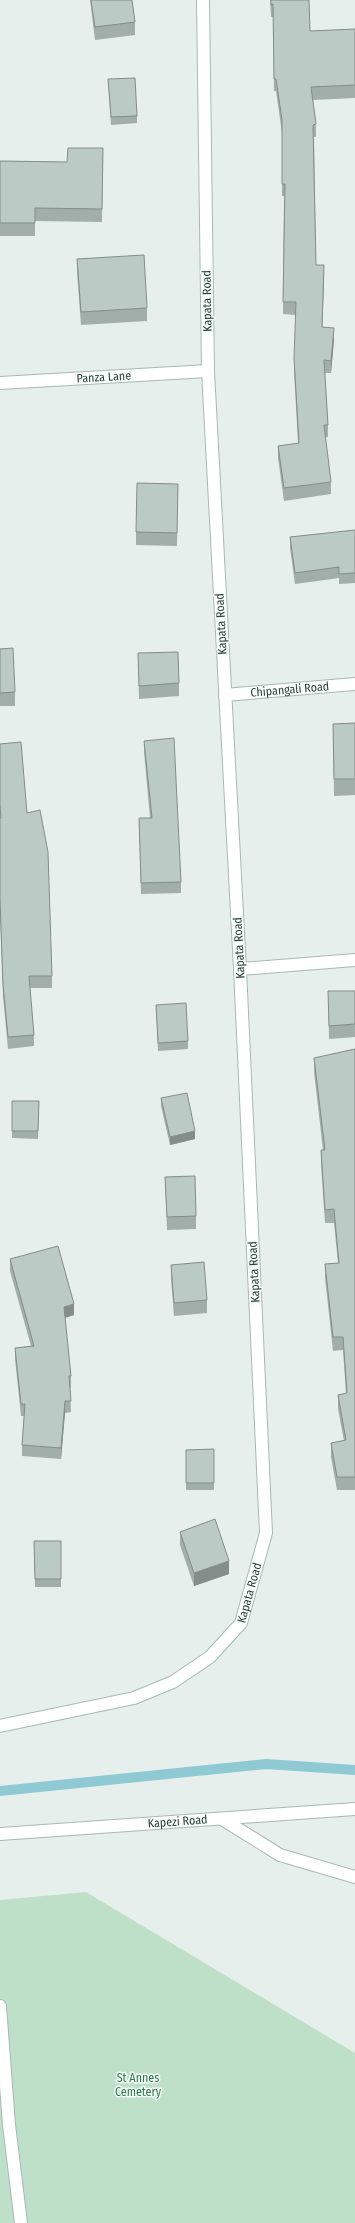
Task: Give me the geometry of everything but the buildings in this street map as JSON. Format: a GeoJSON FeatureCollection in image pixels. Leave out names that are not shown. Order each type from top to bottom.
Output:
{"type":"FeatureCollection","features":[{"type":"Feature","properties":{"kind":"street","name":"Kapata Road"},"geometry":{"type":"LineString","coordinates":[[0,1726],[134,1698],[174,1682],[210,1657],[241,1623],[266,1533],[240,969],[208,371],[204,0]]}},
{"type":"Feature","properties":{"kind":"street","name":"Panza Lane"},"geometry":{"type":"LineString","coordinates":[[0,384],[208,371]]}},
{"type":"Feature","properties":{"kind":"street","name":"Chipangali Road"},"geometry":{"type":"LineString","coordinates":[[225,695],[355,684]]}},
{"type":"Feature","properties":{"kind":"street"},"geometry":{"type":"LineString","coordinates":[[240,969],[355,960]]}},
{"type":"Feature","properties":{"kind":"street","name":"Kapezi Road"},"geometry":{"type":"LineString","coordinates":[[0,1834],[355,1809]]}},
{"type":"Feature","properties":{"kind":"street"},"geometry":{"type":"LineString","coordinates":[[222,1819],[280,1855],[355,1877]]}},
{"type":"Feature","properties":{"kind":"street"},"geometry":{"type":"LineString","coordinates":[[0,2006],[9,2126],[21,2223]]}},
{"type":"Feature","properties":{"kind":"green space","name":"St Annes Cemetery"},"geometry":{"type":"Polygon","coordinates":[[[86,1892],[355,2053],[355,2223],[0,2223],[0,1900],[86,1892]]]}},
{"type":"Feature","properties":{"kind":"waterway"},"geometry":{"type":"LineString","coordinates":[[0,1791],[266,1764],[355,1770]]}}]}
